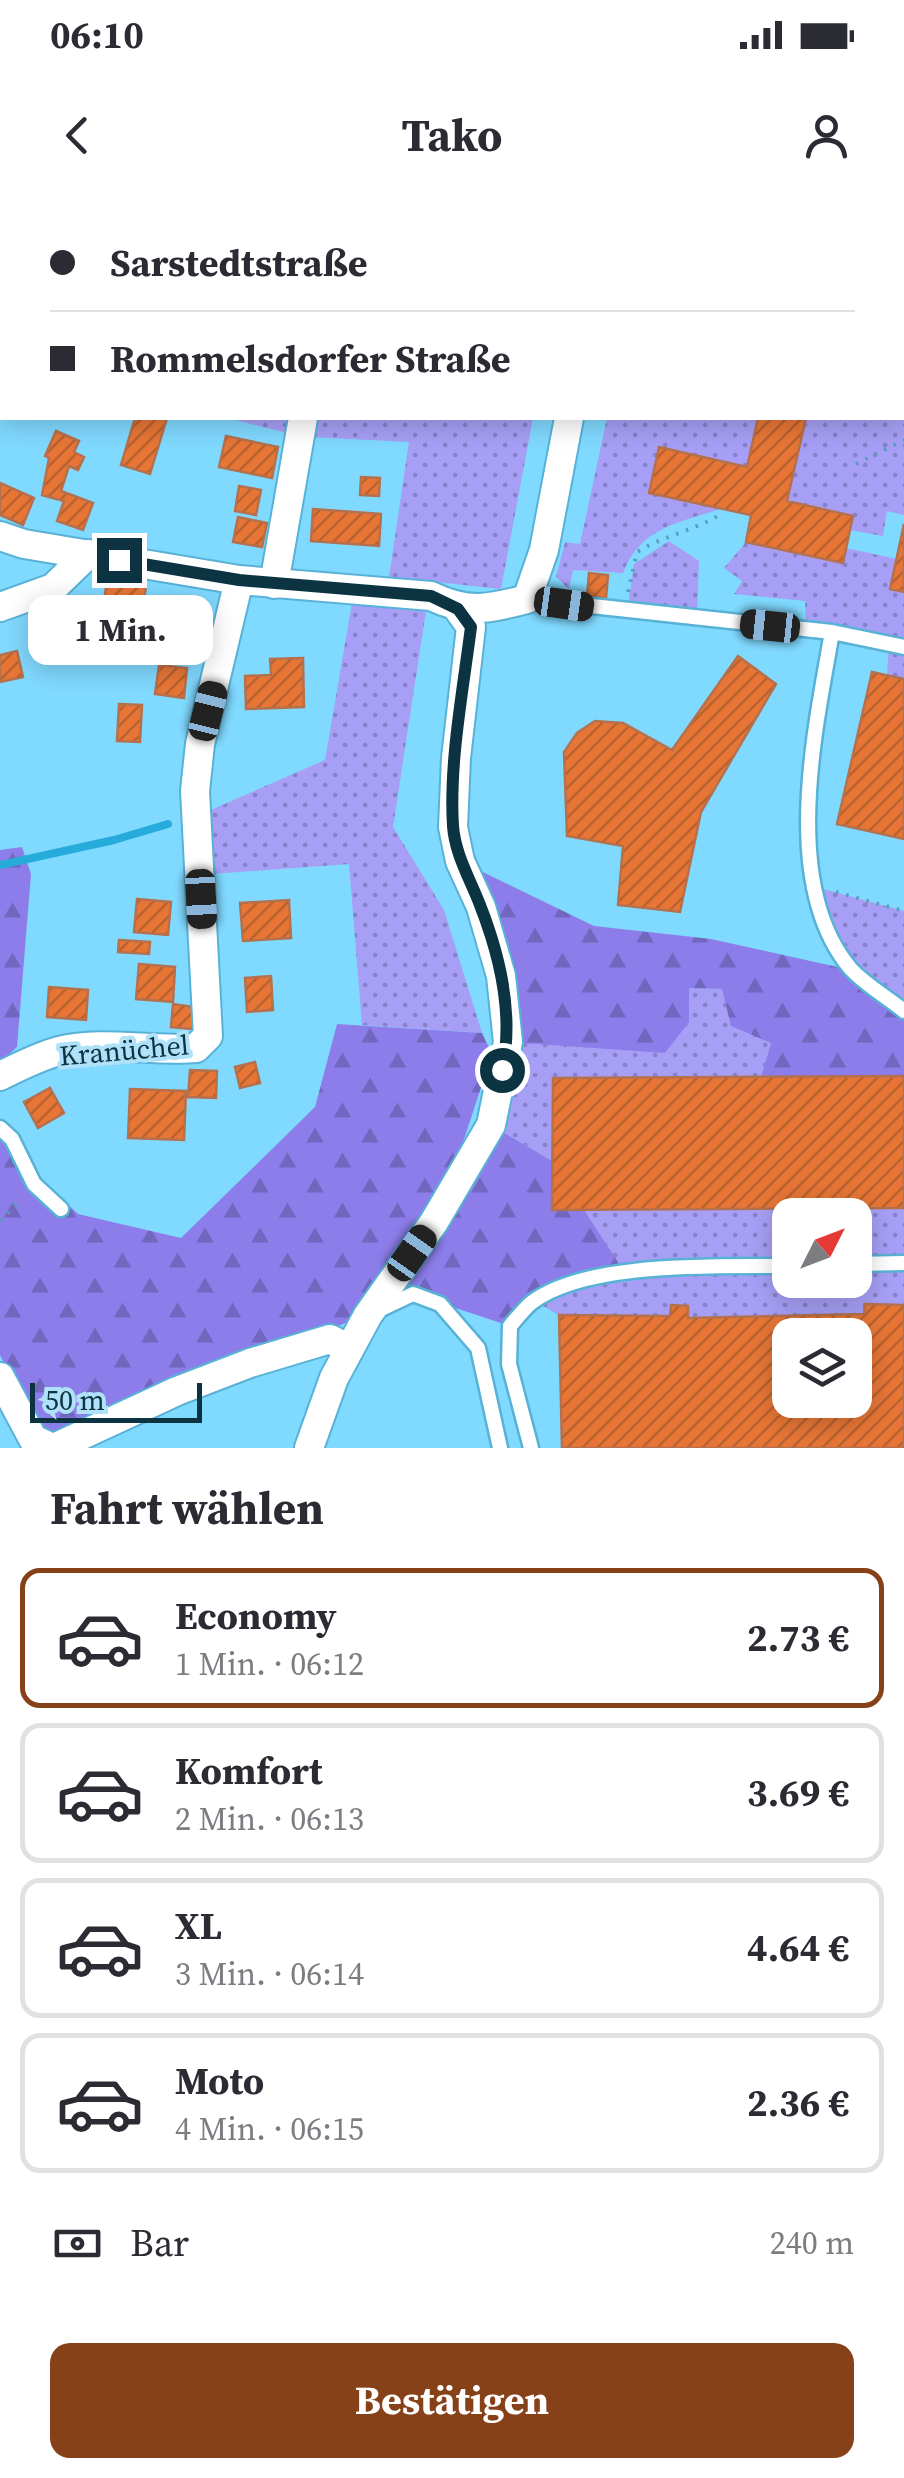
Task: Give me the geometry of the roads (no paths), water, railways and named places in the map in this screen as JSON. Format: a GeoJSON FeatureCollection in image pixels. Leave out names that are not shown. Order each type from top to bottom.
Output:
{"type":"FeatureCollection","features":[{"type":"Feature","properties":{"kind":"street"},"geometry":{"type":"LineString","coordinates":[[274,584],[303,420]]}},
{"type":"Feature","properties":{"kind":"street"},"geometry":{"type":"LineString","coordinates":[[0,536],[24,544],[239,580],[431,596],[458,609],[492,608],[528,599],[544,550],[569,420]]}},
{"type":"Feature","properties":{"kind":"street"},"geometry":{"type":"LineString","coordinates":[[0,607],[54,588],[88,554]]}},
{"type":"Feature","properties":{"kind":"street","name":"Kranüchel"},"geometry":{"type":"LineString","coordinates":[[0,1076],[60,1051],[107,1046],[161,1051],[196,1048],[208,1036],[196,791],[200,744],[239,580]]}},
{"type":"Feature","properties":{"kind":"street"},"geometry":{"type":"LineString","coordinates":[[310,1448],[334,1378],[368,1315],[434,1222],[491,1125],[508,1042],[502,976],[481,907],[460,861],[453,827],[456,758],[471,627],[458,609]]}},
{"type":"Feature","properties":{"kind":"street"},"geometry":{"type":"LineString","coordinates":[[0,1377],[33,1439],[53,1448],[250,1362],[330,1339],[350,1349]]}},
{"type":"Feature","properties":{"kind":"lane"},"geometry":{"type":"LineString","coordinates":[[528,599],[832,632],[904,647]]}},
{"type":"Feature","properties":{"kind":"lane"},"geometry":{"type":"LineString","coordinates":[[832,632],[809,769],[809,846],[822,925],[851,970],[904,1011]]}},
{"type":"Feature","properties":{"kind":"lane"},"geometry":{"type":"LineString","coordinates":[[0,1128],[12,1140],[34,1184],[61,1209]]}},
{"type":"Feature","properties":{"kind":"lane"},"geometry":{"type":"LineString","coordinates":[[872,1264],[904,1263]]}},
{"type":"Feature","properties":{"kind":"lane"},"geometry":{"type":"LineString","coordinates":[[531,1448],[509,1364],[510,1326],[532,1302],[571,1282],[625,1273],[772,1267]]}},
{"type":"Feature","properties":{"kind":"lane"},"geometry":{"type":"LineString","coordinates":[[368,1315],[413,1294],[440,1304],[478,1348],[500,1448]]}},
{"type":"Feature","properties":{"kind":"waterway"},"geometry":{"type":"LineString","coordinates":[[0,865],[168,824]]}}]}
